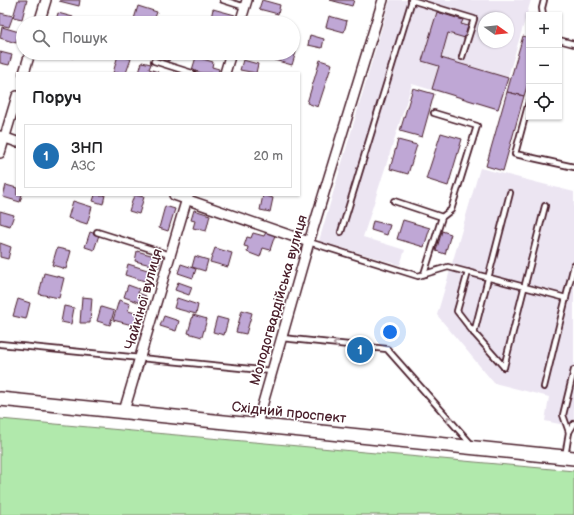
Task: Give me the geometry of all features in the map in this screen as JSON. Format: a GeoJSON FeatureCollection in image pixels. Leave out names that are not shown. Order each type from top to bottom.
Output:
{"type":"FeatureCollection","features":[{"type":"Feature","properties":{"kind":"main road","name":"Східний проспект"},"geometry":{"type":"LineString","coordinates":[[0,399],[570,457]]}},
{"type":"Feature","properties":{"kind":"street"},"geometry":{"type":"LineString","coordinates":[[41,16],[46,0]]}},
{"type":"Feature","properties":{"kind":"street","name":"Молодогвардійська вулиця"},"geometry":{"type":"LineString","coordinates":[[257,424],[309,242],[383,0]]}},
{"type":"Feature","properties":{"kind":"street"},"geometry":{"type":"LineString","coordinates":[[242,16],[246,3]]}},
{"type":"Feature","properties":{"kind":"street"},"geometry":{"type":"LineString","coordinates":[[24,72],[28,60]]}},
{"type":"Feature","properties":{"kind":"street"},"geometry":{"type":"LineString","coordinates":[[225,72],[229,60]]}},
{"type":"Feature","properties":{"kind":"street"},"geometry":{"type":"LineString","coordinates":[[0,153],[2,137],[16,99]]}},
{"type":"Feature","properties":{"kind":"street"},"geometry":{"type":"LineString","coordinates":[[2,137],[16,142]]}},
{"type":"Feature","properties":{"kind":"street"},"geometry":{"type":"LineString","coordinates":[[187,197],[309,242]]}},
{"type":"Feature","properties":{"kind":"street","name":"Чайкіної вулиця"},"geometry":{"type":"LineString","coordinates":[[124,411],[187,197]]}},
{"type":"Feature","properties":{"kind":"lane"},"geometry":{"type":"LineString","coordinates":[[223,0],[246,3]]}},
{"type":"Feature","properties":{"kind":"lane"},"geometry":{"type":"LineString","coordinates":[[341,232],[412,0],[474,19],[462,57]]}},
{"type":"Feature","properties":{"kind":"lane"},"geometry":{"type":"LineString","coordinates":[[543,12],[544,0]]}},
{"type":"Feature","properties":{"kind":"lane"},"geometry":{"type":"LineString","coordinates":[[562,41],[574,44]]}},
{"type":"Feature","properties":{"kind":"lane"},"geometry":{"type":"LineString","coordinates":[[154,61],[189,72]]}},
{"type":"Feature","properties":{"kind":"lane"},"geometry":{"type":"LineString","coordinates":[[424,274],[442,217],[451,210],[477,126],[434,113]]}},
{"type":"Feature","properties":{"kind":"lane"},"geometry":{"type":"LineString","coordinates":[[526,113],[515,154],[574,168]]}},
{"type":"Feature","properties":{"kind":"lane"},"geometry":{"type":"LineString","coordinates":[[474,333],[510,193]]}},
{"type":"Feature","properties":{"kind":"lane"},"geometry":{"type":"LineString","coordinates":[[394,201],[442,217]]}},
{"type":"Feature","properties":{"kind":"lane"},"geometry":{"type":"LineString","coordinates":[[468,272],[457,311],[504,367],[546,206]]}},
{"type":"Feature","properties":{"kind":"lane"},"geometry":{"type":"LineString","coordinates":[[97,232],[170,255]]}},
{"type":"Feature","properties":{"kind":"lane"},"geometry":{"type":"LineString","coordinates":[[309,242],[418,276],[448,267],[566,298]]}},
{"type":"Feature","properties":{"kind":"lane"},"geometry":{"type":"LineString","coordinates":[[544,387],[574,264]]}},
{"type":"Feature","properties":{"kind":"lane"},"geometry":{"type":"LineString","coordinates":[[282,338],[387,349],[475,448]]}},
{"type":"Feature","properties":{"kind":"lane"},"geometry":{"type":"LineString","coordinates":[[0,344],[272,371]]}},
{"type":"Feature","properties":{"kind":"lane"},"geometry":{"type":"LineString","coordinates":[[570,457],[569,432],[563,415],[574,370]]}},
{"type":"Feature","properties":{"kind":"lane"},"geometry":{"type":"LineString","coordinates":[[569,432],[574,424]]}},
{"type":"Feature","properties":{"kind":"shaded area"},"geometry":{"type":"Polygon","coordinates":[[[390,0],[531,0],[527,12],[526,12],[526,17],[498,110],[412,84],[363,237],[405,250],[400,265],[319,241],[390,0]]]}},
{"type":"Feature","properties":{"kind":"shaded area"},"geometry":{"type":"Polygon","coordinates":[[[480,168],[574,192],[574,427],[545,421],[549,397],[494,383],[437,315],[480,168]]]}},
{"type":"Feature","properties":{"kind":"green space"},"geometry":{"type":"Polygon","coordinates":[[[0,419],[574,471],[574,515],[0,515],[0,419]]]}},
{"type":"Feature","properties":{"kind":"building"},"geometry":{"type":"Polygon","coordinates":[[[18,0],[27,0],[23,16],[13,17],[18,0]]]}},
{"type":"Feature","properties":{"kind":"building"},"geometry":{"type":"Polygon","coordinates":[[[80,0],[79,6],[59,1],[80,0]]]}},
{"type":"Feature","properties":{"kind":"building"},"geometry":{"type":"Polygon","coordinates":[[[262,0],[280,5],[278,14],[259,9],[262,0]]]}},
{"type":"Feature","properties":{"kind":"building"},"geometry":{"type":"Polygon","coordinates":[[[330,0],[354,0],[352,6],[330,0]]]}},
{"type":"Feature","properties":{"kind":"building"},"geometry":{"type":"Polygon","coordinates":[[[138,6],[157,12],[156,16],[135,16],[138,6]]]}},
{"type":"Feature","properties":{"kind":"building"},"geometry":{"type":"Polygon","coordinates":[[[213,9],[235,15],[235,16],[211,16],[213,9]]]}},
{"type":"Feature","properties":{"kind":"building"},"geometry":{"type":"Polygon","coordinates":[[[437,12],[463,20],[461,24],[468,26],[465,38],[448,33],[441,58],[508,78],[498,109],[432,89],[439,66],[422,61],[437,12]]]}},
{"type":"Feature","properties":{"kind":"building"},"geometry":{"type":"Polygon","coordinates":[[[0,13],[13,16],[9,27],[0,25],[0,13]]]}},
{"type":"Feature","properties":{"kind":"building"},"geometry":{"type":"Polygon","coordinates":[[[58,13],[69,16],[57,16],[58,13]]]}},
{"type":"Feature","properties":{"kind":"building"},"geometry":{"type":"Polygon","coordinates":[[[329,16],[347,21],[344,32],[326,27],[329,16]]]}},
{"type":"Feature","properties":{"kind":"building"},"geometry":{"type":"Polygon","coordinates":[[[2,27],[16,31],[16,43],[0,38],[2,27]]]}},
{"type":"Feature","properties":{"kind":"building"},"geometry":{"type":"Polygon","coordinates":[[[310,35],[324,39],[322,48],[308,45],[310,35]]]}},
{"type":"Feature","properties":{"kind":"building"},"geometry":{"type":"Polygon","coordinates":[[[523,36],[526,37],[526,90],[524,96],[507,92],[523,36]]]}},
{"type":"Feature","properties":{"kind":"building"},"geometry":{"type":"Polygon","coordinates":[[[0,52],[12,55],[9,65],[0,63],[0,52]]]}},
{"type":"Feature","properties":{"kind":"building"},"geometry":{"type":"Polygon","coordinates":[[[117,60],[131,60],[126,72],[113,72],[117,60]]]}},
{"type":"Feature","properties":{"kind":"building"},"geometry":{"type":"Polygon","coordinates":[[[195,60],[206,60],[213,62],[212,67],[219,69],[218,72],[199,72],[192,70],[195,60]]]}},
{"type":"Feature","properties":{"kind":"building"},"geometry":{"type":"Polygon","coordinates":[[[243,60],[258,64],[256,72],[240,70],[243,60]]]}},
{"type":"Feature","properties":{"kind":"building"},"geometry":{"type":"Polygon","coordinates":[[[274,60],[294,60],[292,65],[274,60]]]}},
{"type":"Feature","properties":{"kind":"building"},"geometry":{"type":"Polygon","coordinates":[[[320,60],[332,64],[318,107],[307,103],[320,60]]]}},
{"type":"Feature","properties":{"kind":"building"},"geometry":{"type":"Polygon","coordinates":[[[142,62],[151,64],[149,69],[158,72],[139,72],[142,62]]]}},
{"type":"Feature","properties":{"kind":"building"},"geometry":{"type":"Polygon","coordinates":[[[413,88],[434,94],[422,137],[400,131],[413,88]]]}},
{"type":"Feature","properties":{"kind":"building"},"geometry":{"type":"Polygon","coordinates":[[[507,92],[524,96],[503,171],[486,166],[507,92]]]}},
{"type":"Feature","properties":{"kind":"building"},"geometry":{"type":"Polygon","coordinates":[[[441,133],[462,139],[448,186],[426,179],[441,133]]]}},
{"type":"Feature","properties":{"kind":"building"},"geometry":{"type":"Polygon","coordinates":[[[398,140],[417,145],[408,174],[390,169],[398,140]]]}},
{"type":"Feature","properties":{"kind":"building"},"geometry":{"type":"Polygon","coordinates":[[[6,185],[16,188],[16,196],[22,196],[20,202],[3,197],[6,185]]]}},
{"type":"Feature","properties":{"kind":"building"},"geometry":{"type":"Polygon","coordinates":[[[95,196],[105,196],[103,204],[93,201],[95,196]]]}},
{"type":"Feature","properties":{"kind":"building"},"geometry":{"type":"Polygon","coordinates":[[[134,196],[144,197],[139,214],[129,211],[134,196]]]}},
{"type":"Feature","properties":{"kind":"building"},"geometry":{"type":"Polygon","coordinates":[[[263,196],[273,198],[270,212],[260,210],[263,196]]]}},
{"type":"Feature","properties":{"kind":"building"},"geometry":{"type":"Polygon","coordinates":[[[73,201],[92,207],[87,224],[68,218],[73,201]]]}},
{"type":"Feature","properties":{"kind":"building"},"geometry":{"type":"Polygon","coordinates":[[[165,206],[175,209],[168,231],[159,228],[165,206]]]}},
{"type":"Feature","properties":{"kind":"building"},"geometry":{"type":"Polygon","coordinates":[[[194,210],[210,215],[206,231],[193,228],[195,221],[191,220],[194,210]]]}},
{"type":"Feature","properties":{"kind":"building"},"geometry":{"type":"Polygon","coordinates":[[[0,211],[14,215],[10,226],[0,223],[0,211]]]}},
{"type":"Feature","properties":{"kind":"building"},"geometry":{"type":"Polygon","coordinates":[[[403,220],[430,228],[424,247],[397,239],[403,220]]]}},
{"type":"Feature","properties":{"kind":"building"},"geometry":{"type":"Polygon","coordinates":[[[373,221],[390,225],[387,235],[371,230],[373,221]]]}},
{"type":"Feature","properties":{"kind":"building"},"geometry":{"type":"Polygon","coordinates":[[[442,231],[451,234],[445,254],[436,251],[442,231]]]}},
{"type":"Feature","properties":{"kind":"building"},"geometry":{"type":"Polygon","coordinates":[[[90,232],[99,235],[94,250],[85,247],[90,232]]]}},
{"type":"Feature","properties":{"kind":"building"},"geometry":{"type":"Polygon","coordinates":[[[266,232],[275,235],[270,250],[263,248],[260,257],[247,252],[248,247],[244,246],[247,237],[251,238],[253,233],[264,236],[266,232]]]}},
{"type":"Feature","properties":{"kind":"building"},"geometry":{"type":"Polygon","coordinates":[[[0,243],[11,247],[8,259],[0,257],[0,243]]]}},
{"type":"Feature","properties":{"kind":"building"},"geometry":{"type":"Polygon","coordinates":[[[57,248],[71,251],[66,269],[52,265],[57,248]]]}},
{"type":"Feature","properties":{"kind":"building"},"geometry":{"type":"Polygon","coordinates":[[[215,248],[232,253],[228,267],[210,262],[215,248]]]}},
{"type":"Feature","properties":{"kind":"building"},"geometry":{"type":"Polygon","coordinates":[[[137,251],[161,258],[159,267],[135,261],[137,251]]]}},
{"type":"Feature","properties":{"kind":"building"},"geometry":{"type":"Polygon","coordinates":[[[195,256],[208,260],[205,271],[192,267],[195,256]]]}},
{"type":"Feature","properties":{"kind":"building"},"geometry":{"type":"Polygon","coordinates":[[[128,264],[154,272],[151,283],[125,275],[128,264]]]}},
{"type":"Feature","properties":{"kind":"building"},"geometry":{"type":"Polygon","coordinates":[[[181,264],[196,269],[193,278],[178,273],[181,264]]]}},
{"type":"Feature","properties":{"kind":"building"},"geometry":{"type":"Polygon","coordinates":[[[44,273],[64,278],[59,298],[39,294],[44,273]]]}},
{"type":"Feature","properties":{"kind":"building"},"geometry":{"type":"Polygon","coordinates":[[[178,282],[192,287],[189,295],[175,290],[178,282]]]}},
{"type":"Feature","properties":{"kind":"building"},"geometry":{"type":"Polygon","coordinates":[[[128,285],[139,289],[138,293],[146,296],[144,304],[124,297],[128,285]]]}},
{"type":"Feature","properties":{"kind":"building"},"geometry":{"type":"Polygon","coordinates":[[[82,297],[92,298],[90,323],[80,323],[82,297]]]}},
{"type":"Feature","properties":{"kind":"building"},"geometry":{"type":"Polygon","coordinates":[[[177,298],[198,305],[196,314],[174,308],[177,298]]]}},
{"type":"Feature","properties":{"kind":"building"},"geometry":{"type":"Polygon","coordinates":[[[18,299],[30,303],[26,319],[13,316],[18,299]]]}},
{"type":"Feature","properties":{"kind":"building"},"geometry":{"type":"Polygon","coordinates":[[[119,300],[130,304],[128,311],[139,314],[136,326],[113,320],[119,300]]]}},
{"type":"Feature","properties":{"kind":"building"},"geometry":{"type":"Polygon","coordinates":[[[64,306],[74,308],[71,324],[61,322],[64,306]]]}},
{"type":"Feature","properties":{"kind":"building"},"geometry":{"type":"Polygon","coordinates":[[[101,307],[114,311],[110,325],[97,321],[101,307]]]}},
{"type":"Feature","properties":{"kind":"building"},"geometry":{"type":"Polygon","coordinates":[[[242,310],[252,313],[246,334],[236,332],[242,310]]]}},
{"type":"Feature","properties":{"kind":"building"},"geometry":{"type":"Polygon","coordinates":[[[193,315],[207,319],[202,337],[188,333],[193,315]]]}},
{"type":"Feature","properties":{"kind":"building"},"geometry":{"type":"Polygon","coordinates":[[[164,316],[179,321],[176,331],[160,326],[164,316]]]}},
{"type":"Feature","properties":{"kind":"building"},"geometry":{"type":"Polygon","coordinates":[[[217,317],[228,320],[224,335],[213,332],[217,317]]]}},
{"type":"Feature","properties":{"kind":"place","name":"ЗНП"},"geometry":{"type":"Point","coordinates":[360,350]}}]}
